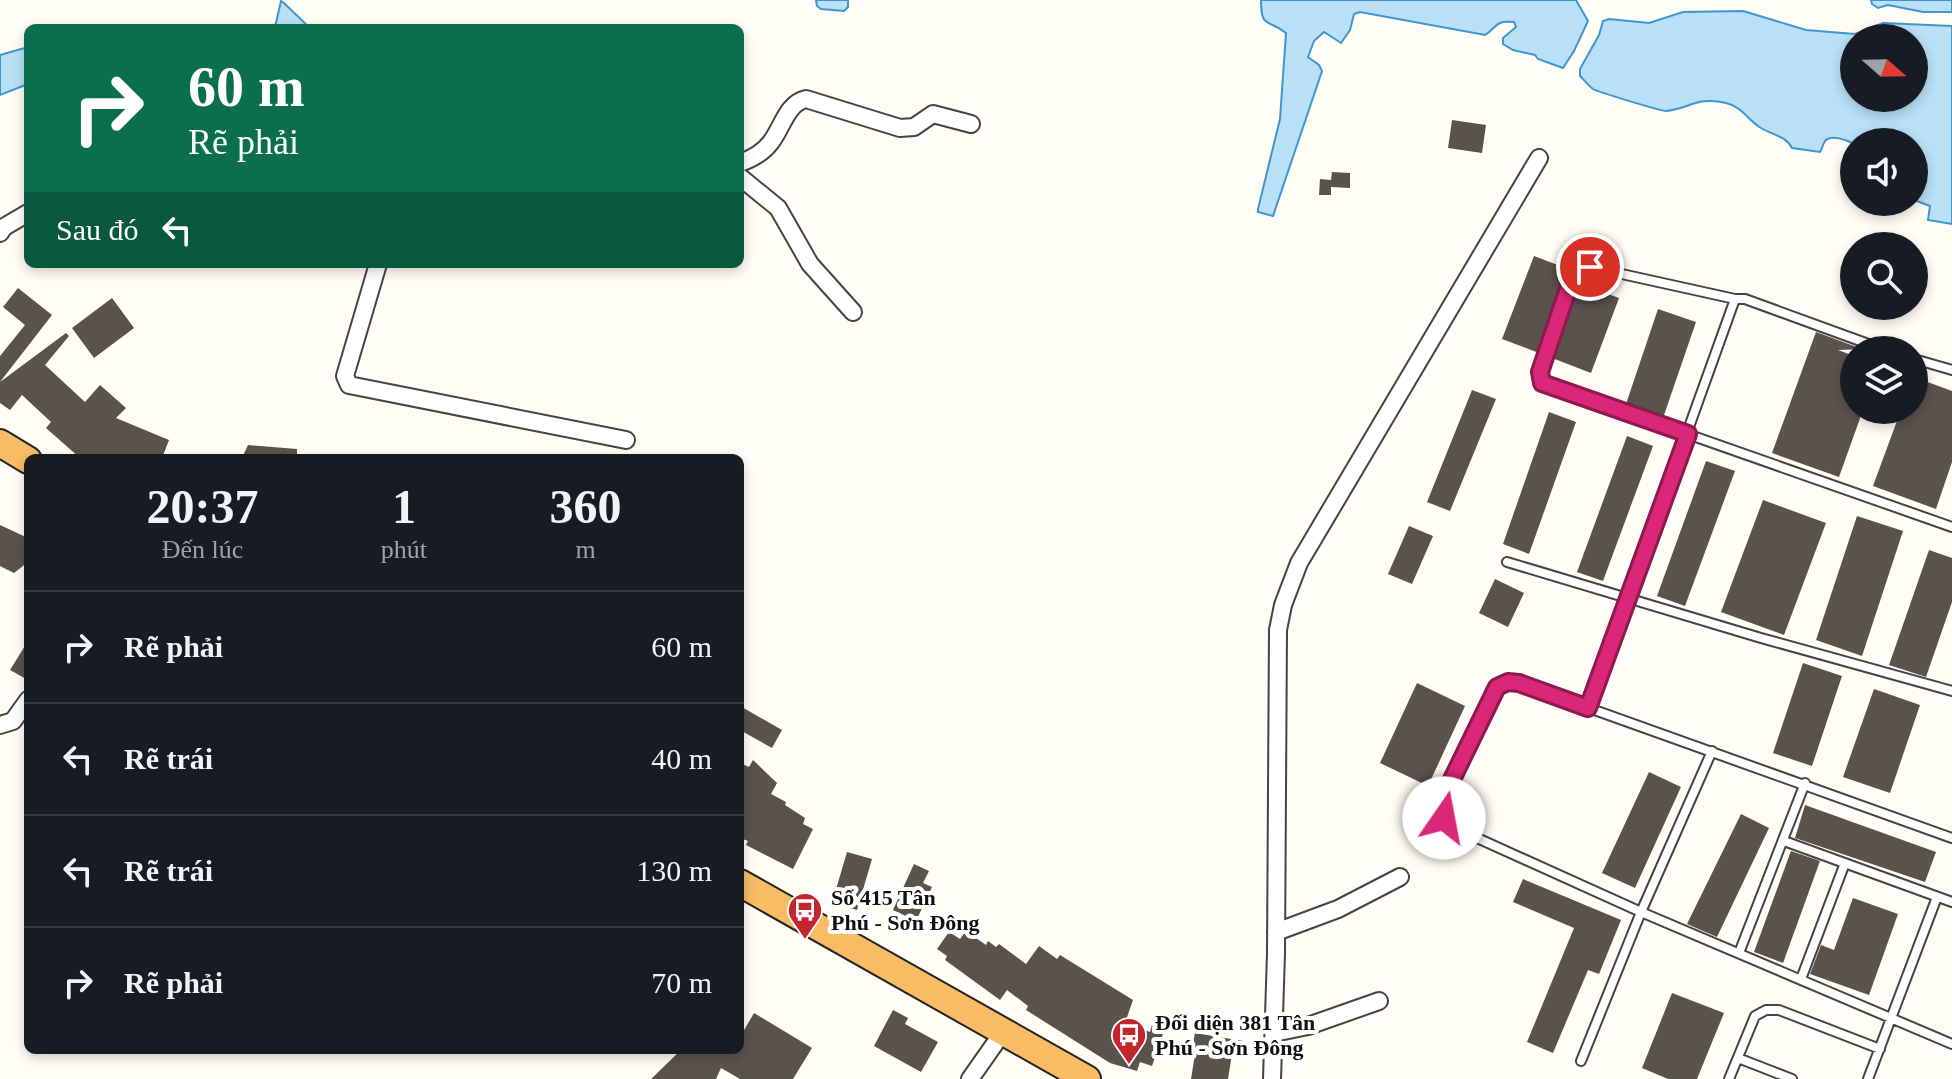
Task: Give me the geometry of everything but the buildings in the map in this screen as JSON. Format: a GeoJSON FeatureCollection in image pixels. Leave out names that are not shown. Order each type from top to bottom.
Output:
{"type":"FeatureCollection","features":[{"type":"Feature","properties":{"kind":"highway"},"geometry":{"type":"LineString","coordinates":[[0,443],[24,458]]}},
{"type":"Feature","properties":{"kind":"highway"},"geometry":{"type":"LineString","coordinates":[[744,885],[1087,1079]]}},
{"type":"Feature","properties":{"kind":"street"},"geometry":{"type":"LineString","coordinates":[[744,161],[770,144],[795,103],[806,99],[900,128],[914,127],[933,114],[971,124]]}},
{"type":"Feature","properties":{"kind":"street"},"geometry":{"type":"LineString","coordinates":[[1272,1079],[1278,630],[1289,586],[1299,563],[1539,158]]}},
{"type":"Feature","properties":{"kind":"street"},"geometry":{"type":"LineString","coordinates":[[744,180],[778,208],[810,264],[853,312]]}},
{"type":"Feature","properties":{"kind":"street"},"geometry":{"type":"LineString","coordinates":[[0,233],[4,227],[24,215]]}},
{"type":"Feature","properties":{"kind":"street"},"geometry":{"type":"LineString","coordinates":[[377,268],[345,376],[349,385],[626,440]]}},
{"type":"Feature","properties":{"kind":"street"},"geometry":{"type":"LineString","coordinates":[[0,725],[13,721],[24,706]]}},
{"type":"Feature","properties":{"kind":"street"},"geometry":{"type":"LineString","coordinates":[[1276,932],[1338,909],[1400,877]]}},
{"type":"Feature","properties":{"kind":"street"},"geometry":{"type":"LineString","coordinates":[[1274,1033],[1308,1026],[1379,1001]]}},
{"type":"Feature","properties":{"kind":"street"},"geometry":{"type":"LineString","coordinates":[[970,1079],[1003,1032]]}},
{"type":"Feature","properties":{"kind":"lane"},"geometry":{"type":"LineString","coordinates":[[1847,336],[1745,299],[1590,267],[1572,277],[1540,372],[1542,383],[1952,527]]}},
{"type":"Feature","properties":{"kind":"lane"},"geometry":{"type":"LineString","coordinates":[[1588,708],[1735,299]]}},
{"type":"Feature","properties":{"kind":"lane"},"geometry":{"type":"LineString","coordinates":[[1928,363],[1952,370]]}},
{"type":"Feature","properties":{"kind":"lane"},"geometry":{"type":"LineString","coordinates":[[1507,562],[1952,691]]}},
{"type":"Feature","properties":{"kind":"lane"},"geometry":{"type":"LineString","coordinates":[[1951,1042],[1641,912],[1455,828],[1444,818],[1440,804],[1497,687],[1508,682],[1519,683],[1805,783],[1952,838]]}},
{"type":"Feature","properties":{"kind":"lane"},"geometry":{"type":"LineString","coordinates":[[1581,1061],[1641,912],[1712,751]]}},
{"type":"Feature","properties":{"kind":"lane"},"geometry":{"type":"LineString","coordinates":[[1739,953],[1805,783]]}},
{"type":"Feature","properties":{"kind":"lane"},"geometry":{"type":"LineString","coordinates":[[1784,841],[1952,902]]}},
{"type":"Feature","properties":{"kind":"lane"},"geometry":{"type":"LineString","coordinates":[[1801,979],[1845,863]]}},
{"type":"Feature","properties":{"kind":"lane"},"geometry":{"type":"LineString","coordinates":[[1868,1079],[1937,897]]}},
{"type":"Feature","properties":{"kind":"lane"},"geometry":{"type":"LineString","coordinates":[[1729,1079],[1755,1016],[1766,1010],[1779,1010],[1880,1049]]}},
{"type":"Feature","properties":{"kind":"lane"},"geometry":{"type":"LineString","coordinates":[[1738,1058],[1792,1079]]}},
{"type":"Feature","properties":{"kind":"water"},"geometry":{"type":"Polygon","coordinates":[[[816,0],[848,0],[848,7],[844,11],[821,9],[816,0]]]}},
{"type":"Feature","properties":{"kind":"water"},"geometry":{"type":"Polygon","coordinates":[[[1261,0],[1576,0],[1588,21],[1563,68],[1503,44],[1503,38],[1516,27],[1514,22],[1499,23],[1485,35],[1360,12],[1354,14],[1350,30],[1341,43],[1324,32],[1314,41],[1308,57],[1322,71],[1273,216],[1258,212],[1258,209],[1280,119],[1286,33],[1264,20],[1261,0]]]}},
{"type":"Feature","properties":{"kind":"water"},"geometry":{"type":"Polygon","coordinates":[[[1871,0],[1952,0],[1952,12],[1923,12],[1888,5],[1878,8],[1871,0]]]}},
{"type":"Feature","properties":{"kind":"water"},"geometry":{"type":"Polygon","coordinates":[[[281,1],[306,24],[275,24],[281,1]]]}},
{"type":"Feature","properties":{"kind":"water"},"geometry":{"type":"Polygon","coordinates":[[[1743,11],[1806,30],[1840,33],[1840,112],[1928,112],[1928,25],[1952,26],[1952,224],[1928,220],[1928,128],[1840,128],[1840,139],[1825,141],[1820,152],[1792,148],[1731,105],[1708,101],[1666,111],[1593,89],[1580,76],[1580,69],[1599,35],[1603,21],[1649,23],[1683,12],[1743,11]]]}},
{"type":"Feature","properties":{"kind":"water"},"geometry":{"type":"Polygon","coordinates":[[[24,48],[24,86],[0,95],[0,55],[24,48]]]}},
{"type":"Feature","properties":{"kind":"place","name":"Số 415 Tân Phú - Sơn Đông"},"geometry":{"type":"Point","coordinates":[805,941]}},
{"type":"Feature","properties":{"kind":"place","name":"Đối diện 381 Tân Phú - Sơn Đông"},"geometry":{"type":"Point","coordinates":[1129,1066]}},
{"type":"Feature","properties":{"kind":"route"},"geometry":{"type":"LineString","coordinates":[[1444,818],[1440,804],[1497,687],[1508,682],[1519,683],[1588,708],[1688,434],[1542,383],[1540,372],[1572,277],[1590,267]]}}]}
